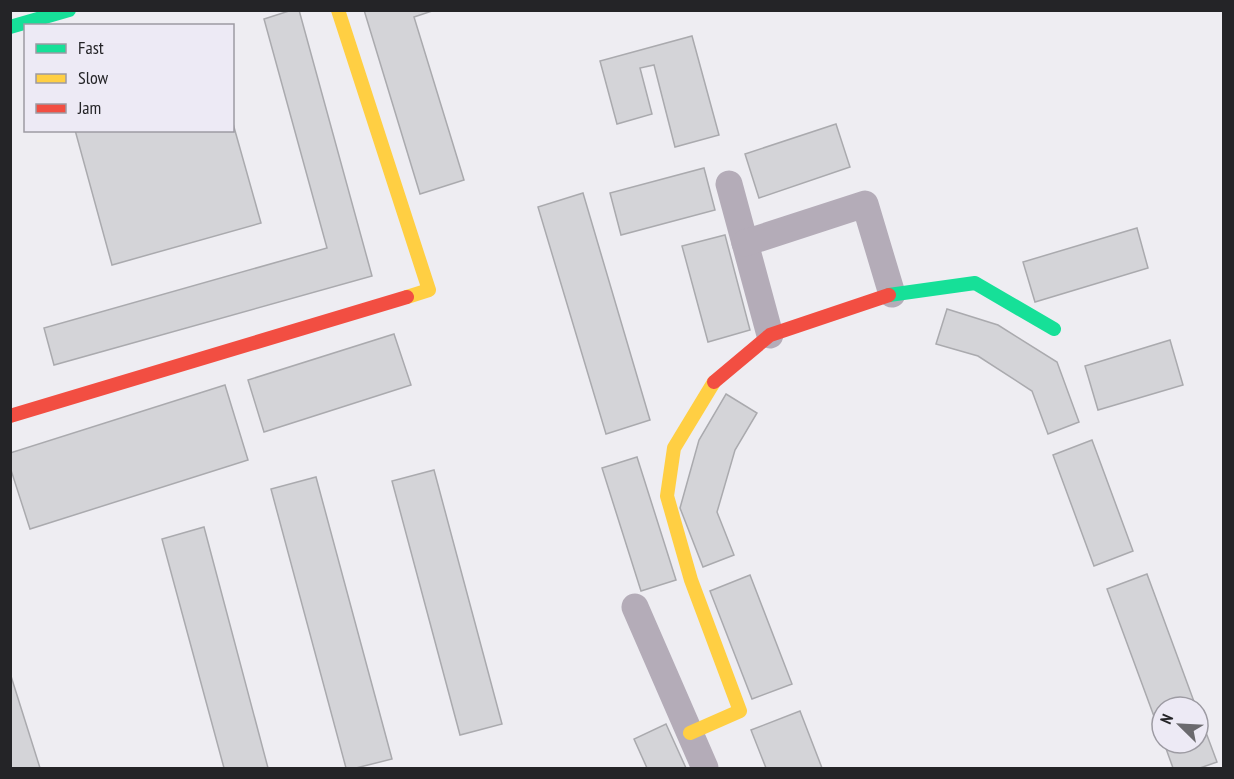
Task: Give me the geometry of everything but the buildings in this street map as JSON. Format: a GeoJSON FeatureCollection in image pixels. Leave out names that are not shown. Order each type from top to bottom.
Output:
{"type":"FeatureCollection","features":[{"type":"Feature","properties":{"kind":"street"},"geometry":{"type":"LineString","coordinates":[[10,27],[69,10]]}},
{"type":"Feature","properties":{"kind":"street"},"geometry":{"type":"LineString","coordinates":[[10,416],[429,290],[338,10]]}},
{"type":"Feature","properties":{"kind":"street"},"geometry":{"type":"LineString","coordinates":[[729,184],[770,335]]}},
{"type":"Feature","properties":{"kind":"street"},"geometry":{"type":"LineString","coordinates":[[745,243],[865,204],[892,294]]}},
{"type":"Feature","properties":{"kind":"street"},"geometry":{"type":"LineString","coordinates":[[690,734],[740,711],[691,580],[667,496],[674,448],[714,381],[770,335],[892,294],[975,283],[1054,329]]}},
{"type":"Feature","properties":{"kind":"street"},"geometry":{"type":"LineString","coordinates":[[635,607],[705,768]]}},
{"type":"Feature","properties":{"kind":"traffic: fast"},"geometry":{"type":"LineString","coordinates":[[10,27],[69,10]]}},
{"type":"Feature","properties":{"kind":"traffic: fast"},"geometry":{"type":"LineString","coordinates":[[889,295],[975,283],[1054,329]]}},
{"type":"Feature","properties":{"kind":"traffic: slow"},"geometry":{"type":"LineString","coordinates":[[338,10],[429,290],[407,297]]}},
{"type":"Feature","properties":{"kind":"traffic: slow"},"geometry":{"type":"LineString","coordinates":[[690,733],[740,711],[691,580],[667,496],[674,448],[714,382]]}},
{"type":"Feature","properties":{"kind":"traffic: jam"},"geometry":{"type":"LineString","coordinates":[[714,382],[770,335],[889,295]]}},
{"type":"Feature","properties":{"kind":"traffic: jam"},"geometry":{"type":"LineString","coordinates":[[10,416],[407,297]]}}]}
